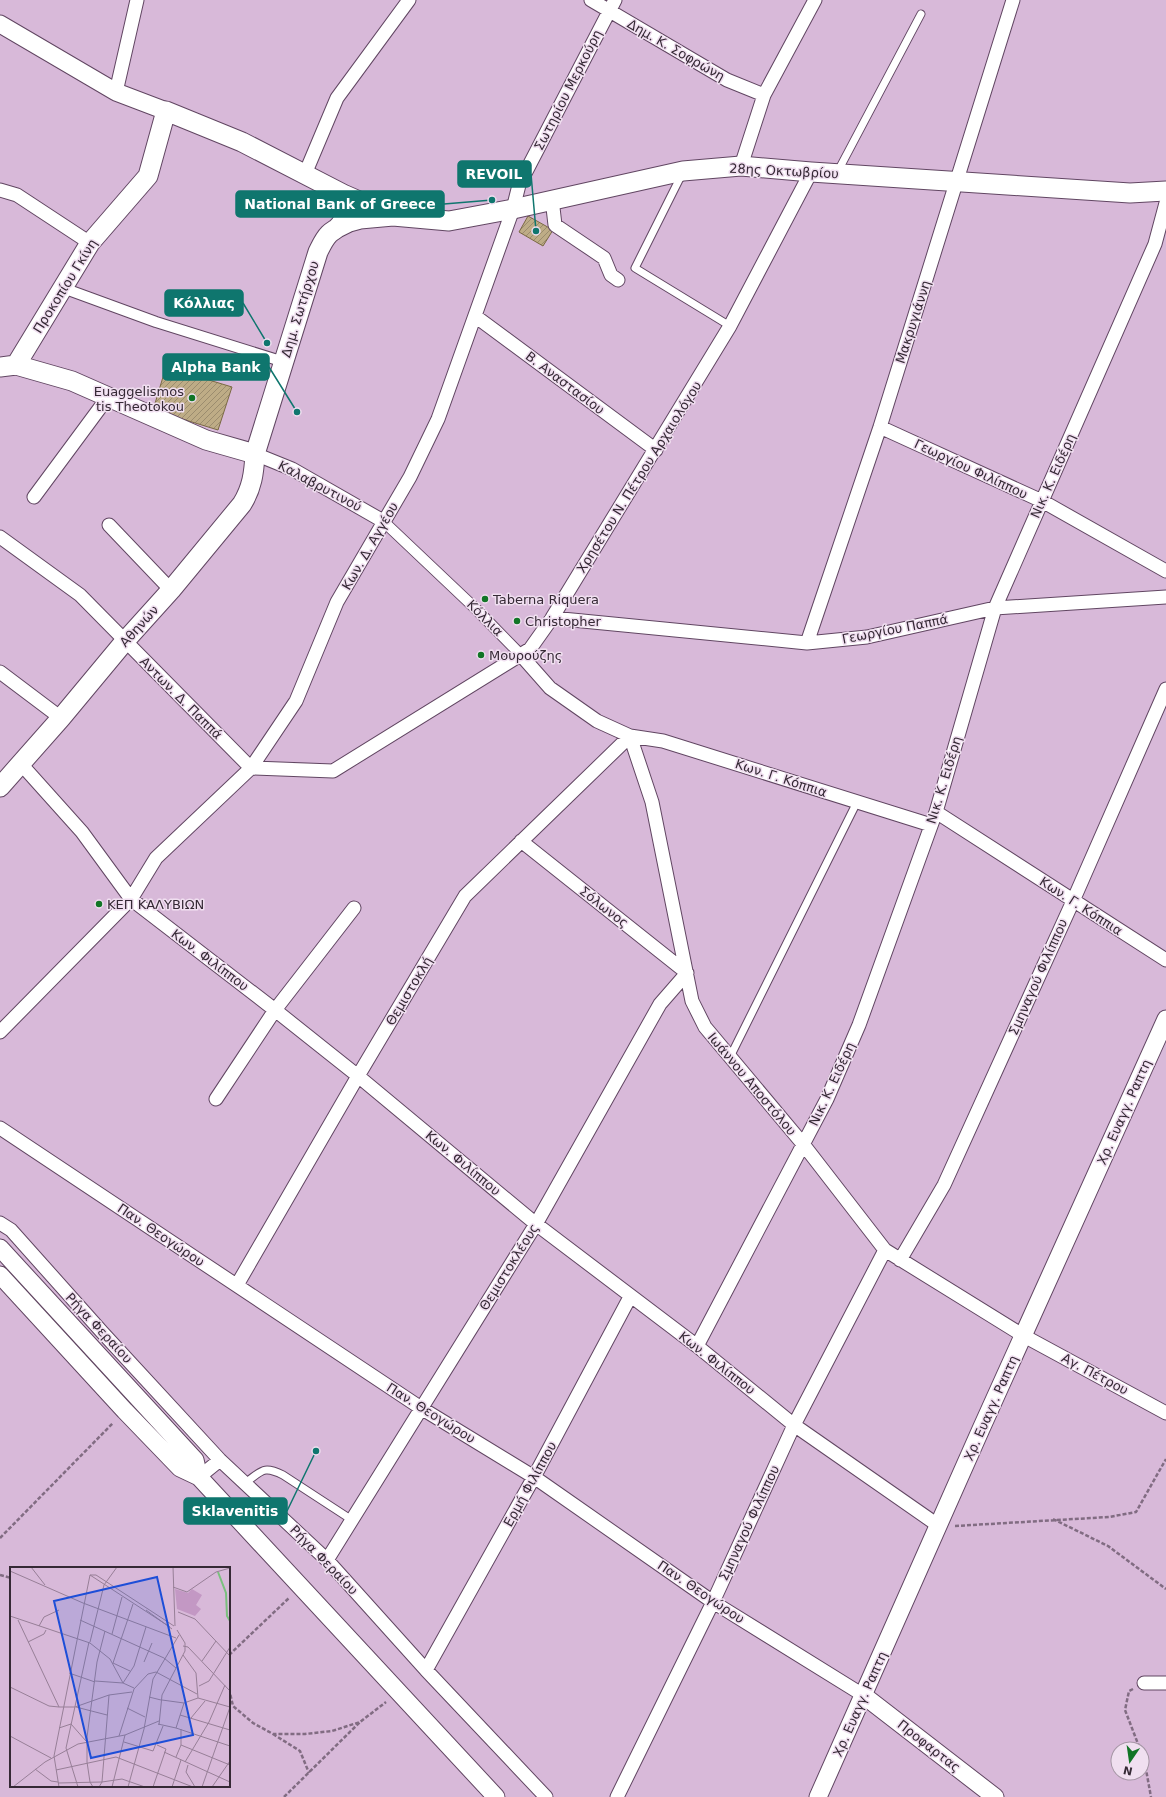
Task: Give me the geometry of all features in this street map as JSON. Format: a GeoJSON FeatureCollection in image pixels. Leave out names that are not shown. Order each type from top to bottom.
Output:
{"type":"FeatureCollection","features":[{"type":"Feature","properties":{"kind":"main road"},"geometry":{"type":"LineString","coordinates":[[166,111],[242,142],[343,194],[393,216]]}},
{"type":"Feature","properties":{"kind":"main road","name":"Προκοπίου Γκίνη"},"geometry":{"type":"LineString","coordinates":[[8,366],[63,288],[90,243],[148,176],[166,111]]}},
{"type":"Feature","properties":{"kind":"main road","name":"28ης Οκτωβρίου"},"geometry":{"type":"LineString","coordinates":[[337,228],[349,222],[360,219],[393,216],[449,221],[513,209],[552,199],[683,171],[741,166],[1130,193],[1166,191]]}},
{"type":"Feature","properties":{"kind":"main road","name":"Δημ. Σωτήρχου"},"geometry":{"type":"LineString","coordinates":[[255,454],[318,252],[322,242],[337,228],[346,214],[347,204],[343,194]]}},
{"type":"Feature","properties":{"kind":"main road"},"geometry":{"type":"LineString","coordinates":[[8,366],[72,380],[206,440],[255,454]]}},
{"type":"Feature","properties":{"kind":"main road","name":"Αθηνών"},"geometry":{"type":"LineString","coordinates":[[0,787],[61,718],[125,641],[171,590],[242,504],[249,494],[253,480],[255,454]]}},
{"type":"Feature","properties":{"kind":"street"},"geometry":{"type":"LineString","coordinates":[[116,92],[137,0]]}},
{"type":"Feature","properties":{"kind":"street"},"geometry":{"type":"LineString","coordinates":[[305,174],[337,98],[409,0]]}},
{"type":"Feature","properties":{"kind":"street","name":"Δημ. Κ. Σοφρώνη"},"geometry":{"type":"LineString","coordinates":[[591,0],[612,6],[727,80],[764,95]]}},
{"type":"Feature","properties":{"kind":"street"},"geometry":{"type":"LineString","coordinates":[[741,166],[764,95],[815,0]]}},
{"type":"Feature","properties":{"kind":"street","name":"Μακρυγιάννη"},"geometry":{"type":"LineString","coordinates":[[807,643],[880,427],[958,181],[1013,0]]}},
{"type":"Feature","properties":{"kind":"street","name":"Σωτηρίου Μερκούρη"},"geometry":{"type":"LineString","coordinates":[[475,316],[513,209],[519,185],[612,6]]}},
{"type":"Feature","properties":{"kind":"street"},"geometry":{"type":"LineString","coordinates":[[0,24],[116,92],[166,111]]}},
{"type":"Feature","properties":{"kind":"street","name":"Χρησέτου Ν. Πέτρου Αρχαιολόγου"},"geometry":{"type":"LineString","coordinates":[[251,768],[333,771],[530,649],[552,618],[656,450],[730,326],[811,172]]}},
{"type":"Feature","properties":{"kind":"street"},"geometry":{"type":"LineString","coordinates":[[0,190],[17,195],[90,243]]}},
{"type":"Feature","properties":{"kind":"street"},"geometry":{"type":"LineString","coordinates":[[552,199],[555,225],[604,258],[611,275],[618,280]]}},
{"type":"Feature","properties":{"kind":"street","name":"Νικ. Κ. Ειδέρη"},"geometry":{"type":"LineString","coordinates":[[697,1346],[827,1099],[859,1025],[936,812],[996,608],[1155,244],[1166,203]]}},
{"type":"Feature","properties":{"kind":"street"},"geometry":{"type":"LineString","coordinates":[[63,288],[156,322],[284,362]]}},
{"type":"Feature","properties":{"kind":"street","name":"Β. Αναστασίου"},"geometry":{"type":"LineString","coordinates":[[475,316],[656,450]]}},
{"type":"Feature","properties":{"kind":"street","name":"Κων. Δ. Αγγέου"},"geometry":{"type":"LineString","coordinates":[[0,1032],[131,899],[156,858],[251,768],[296,701],[338,602],[410,476],[438,419],[475,316]]}},
{"type":"Feature","properties":{"kind":"street"},"geometry":{"type":"LineString","coordinates":[[34,497],[108,397]]}},
{"type":"Feature","properties":{"kind":"street","name":"Γεωργίου Φιλίππου"},"geometry":{"type":"LineString","coordinates":[[880,427],[1042,501],[1166,571]]}},
{"type":"Feature","properties":{"kind":"street","name":"Καλαβρυτινού"},"geometry":{"type":"LineString","coordinates":[[255,454],[292,469],[383,521]]}},
{"type":"Feature","properties":{"kind":"street","name":"Κόλλια"},"geometry":{"type":"LineString","coordinates":[[383,521],[477,610],[520,654],[550,688],[597,721],[630,736]]}},
{"type":"Feature","properties":{"kind":"street"},"geometry":{"type":"LineString","coordinates":[[109,524],[171,590]]}},
{"type":"Feature","properties":{"kind":"street","name":"Αντων. Δ. Παππά"},"geometry":{"type":"LineString","coordinates":[[0,537],[80,595],[251,768]]}},
{"type":"Feature","properties":{"kind":"street","name":"Γεωργίου Παππά"},"geometry":{"type":"LineString","coordinates":[[552,618],[807,643],[867,636],[996,608],[1166,597]]}},
{"type":"Feature","properties":{"kind":"street"},"geometry":{"type":"LineString","coordinates":[[0,672],[61,718]]}},
{"type":"Feature","properties":{"kind":"street","name":"Σμηναγού Φιλίππου"},"geometry":{"type":"LineString","coordinates":[[900,1260],[944,1185],[1073,901],[1166,689]]}},
{"type":"Feature","properties":{"kind":"street","name":"Κων. Γ. Κόππια"},"geometry":{"type":"LineString","coordinates":[[630,736],[663,741],[931,825]]}},
{"type":"Feature","properties":{"kind":"street","name":"Θεμιστοκλή"},"geometry":{"type":"LineString","coordinates":[[237,1285],[358,1076],[466,896],[630,736]]}},
{"type":"Feature","properties":{"kind":"street","name":"Ιωάννου Αποστόλου"},"geometry":{"type":"LineString","coordinates":[[630,736],[652,802],[692,1001],[705,1028],[803,1144],[885,1250],[1024,1336]]}},
{"type":"Feature","properties":{"kind":"street","name":"Κων. Φιλίππου"},"geometry":{"type":"LineString","coordinates":[[21,764],[82,832],[131,899],[276,1010],[536,1224],[630,1297],[697,1346],[794,1425],[939,1526]]}},
{"type":"Feature","properties":{"kind":"street","name":"Κων. Γ. Κόππια"},"geometry":{"type":"LineString","coordinates":[[936,812],[1166,960]]}},
{"type":"Feature","properties":{"kind":"street","name":"Σόλωνος"},"geometry":{"type":"LineString","coordinates":[[521,841],[687,973]]}},
{"type":"Feature","properties":{"kind":"street"},"geometry":{"type":"LineString","coordinates":[[216,1098],[276,1010],[354,908]]}},
{"type":"Feature","properties":{"kind":"street","name":"Θεμιστοκλέους"},"geometry":{"type":"LineString","coordinates":[[327,1560],[536,1224],[660,1004],[687,973]]}},
{"type":"Feature","properties":{"kind":"street","name":"Χρ. Ευαγγ. Ραπτη"},"geometry":{"type":"LineString","coordinates":[[818,1797],[1166,1019]]}},
{"type":"Feature","properties":{"kind":"street","name":"Παν. Θεογώρου"},"geometry":{"type":"LineString","coordinates":[[0,1128],[421,1408],[534,1477],[713,1602],[863,1695]]}},
{"type":"Feature","properties":{"kind":"street","name":"Ρήγα Φεραίου"},"geometry":{"type":"LineString","coordinates":[[0,1223],[11,1230],[91,1320],[220,1460],[327,1560],[426,1670],[546,1797]]}},
{"type":"Feature","properties":{"kind":"street","name":"Ρήγα Φεραίου"},"geometry":{"type":"LineString","coordinates":[[0,1248],[195,1460],[200,1477]]}},
{"type":"Feature","properties":{"kind":"street","name":"Σμηναγού Φιλίππου"},"geometry":{"type":"LineString","coordinates":[[617,1797],[713,1602],[794,1425],[885,1250]]}},
{"type":"Feature","properties":{"kind":"street","name":"Ρήγα Φεραίου"},"geometry":{"type":"LineString","coordinates":[[0,1275],[125,1411],[180,1468],[200,1477],[496,1797]]}},
{"type":"Feature","properties":{"kind":"street","name":"Ερμή Φιλίππου"},"geometry":{"type":"LineString","coordinates":[[426,1670],[534,1477],[630,1297]]}},
{"type":"Feature","properties":{"kind":"street","name":"Αγ. Πέτρου"},"geometry":{"type":"LineString","coordinates":[[1024,1336],[1166,1413]]}},
{"type":"Feature","properties":{"kind":"street"},"geometry":{"type":"LineString","coordinates":[[200,1477],[220,1460]]}},
{"type":"Feature","properties":{"kind":"street"},"geometry":{"type":"LineString","coordinates":[[1144,1683],[1166,1683]]}},
{"type":"Feature","properties":{"kind":"street","name":"Προφαρτας"},"geometry":{"type":"LineString","coordinates":[[863,1695],[995,1797]]}},
{"type":"Feature","properties":{"kind":"lane"},"geometry":{"type":"LineString","coordinates":[[837,173],[921,14]]}},
{"type":"Feature","properties":{"kind":"lane"},"geometry":{"type":"LineString","coordinates":[[683,171],[635,268],[730,326]]}},
{"type":"Feature","properties":{"kind":"lane"},"geometry":{"type":"LineString","coordinates":[[730,1057],[857,802]]}},
{"type":"Feature","properties":{"kind":"lane"},"geometry":{"type":"LineString","coordinates":[[245,1483],[262,1471],[271,1469],[283,1475],[352,1520]]}},
{"type":"Feature","properties":{"kind":"path"},"geometry":{"type":"LineString","coordinates":[[0,1538],[125,1411]]}},
{"type":"Feature","properties":{"kind":"path"},"geometry":{"type":"LineString","coordinates":[[939,1526],[982,1525],[1053,1519],[1109,1517],[1136,1512],[1166,1459]]}},
{"type":"Feature","properties":{"kind":"path"},"geometry":{"type":"LineString","coordinates":[[1053,1519],[1108,1546],[1166,1589]]}},
{"type":"Feature","properties":{"kind":"path"},"geometry":{"type":"LineString","coordinates":[[0,1575],[10,1578]]}},
{"type":"Feature","properties":{"kind":"path"},"geometry":{"type":"LineString","coordinates":[[230,1654],[301,1587]]}},
{"type":"Feature","properties":{"kind":"path"},"geometry":{"type":"LineString","coordinates":[[1137,1741],[1125,1710],[1129,1691],[1144,1683]]}},
{"type":"Feature","properties":{"kind":"path"},"geometry":{"type":"LineString","coordinates":[[230,1693],[233,1706],[253,1723],[300,1751],[309,1773]]}},
{"type":"Feature","properties":{"kind":"path"},"geometry":{"type":"LineString","coordinates":[[284,1797],[360,1722],[400,1694]]}},
{"type":"Feature","properties":{"kind":"path"},"geometry":{"type":"LineString","coordinates":[[273,1734],[305,1734],[332,1731],[360,1722]]}},
{"type":"Feature","properties":{"kind":"path"},"geometry":{"type":"LineString","coordinates":[[1149,1781],[1152,1797]]}},
{"type":"Feature","properties":{"kind":"building"},"geometry":{"type":"Polygon","coordinates":[[[528,216],[553,230],[543,246],[519,232],[528,216]]]}},
{"type":"Feature","properties":{"kind":"building","name":"Euaggelismos tis Theotokou"},"geometry":{"type":"Polygon","coordinates":[[[166,367],[232,387],[218,430],[153,410],[166,367]]]}},
{"type":"Feature","properties":{"kind":"place","name":"National Bank of Greece"},"geometry":{"type":"Point","coordinates":[492,200]}},
{"type":"Feature","properties":{"kind":"place","name":"REVOIL"},"geometry":{"type":"Point","coordinates":[536,231]}},
{"type":"Feature","properties":{"kind":"place","name":"Κόλλιας"},"geometry":{"type":"Point","coordinates":[267,343]}},
{"type":"Feature","properties":{"kind":"place","name":"Euaggelismos tis Theotokou"},"geometry":{"type":"Point","coordinates":[192,398]}},
{"type":"Feature","properties":{"kind":"place","name":"Alpha Bank"},"geometry":{"type":"Point","coordinates":[297,412]}},
{"type":"Feature","properties":{"kind":"place","name":"Taberna Riquera"},"geometry":{"type":"Point","coordinates":[485,599]}},
{"type":"Feature","properties":{"kind":"place","name":"Christopher"},"geometry":{"type":"Point","coordinates":[517,621]}},
{"type":"Feature","properties":{"kind":"place","name":"Μουρούζης"},"geometry":{"type":"Point","coordinates":[481,655]}},
{"type":"Feature","properties":{"kind":"place","name":"ΚΕΠ ΚΑΛΥΒΙΩΝ"},"geometry":{"type":"Point","coordinates":[99,904]}},
{"type":"Feature","properties":{"kind":"place","name":"Sklavenitis"},"geometry":{"type":"Point","coordinates":[316,1451]}}]}
